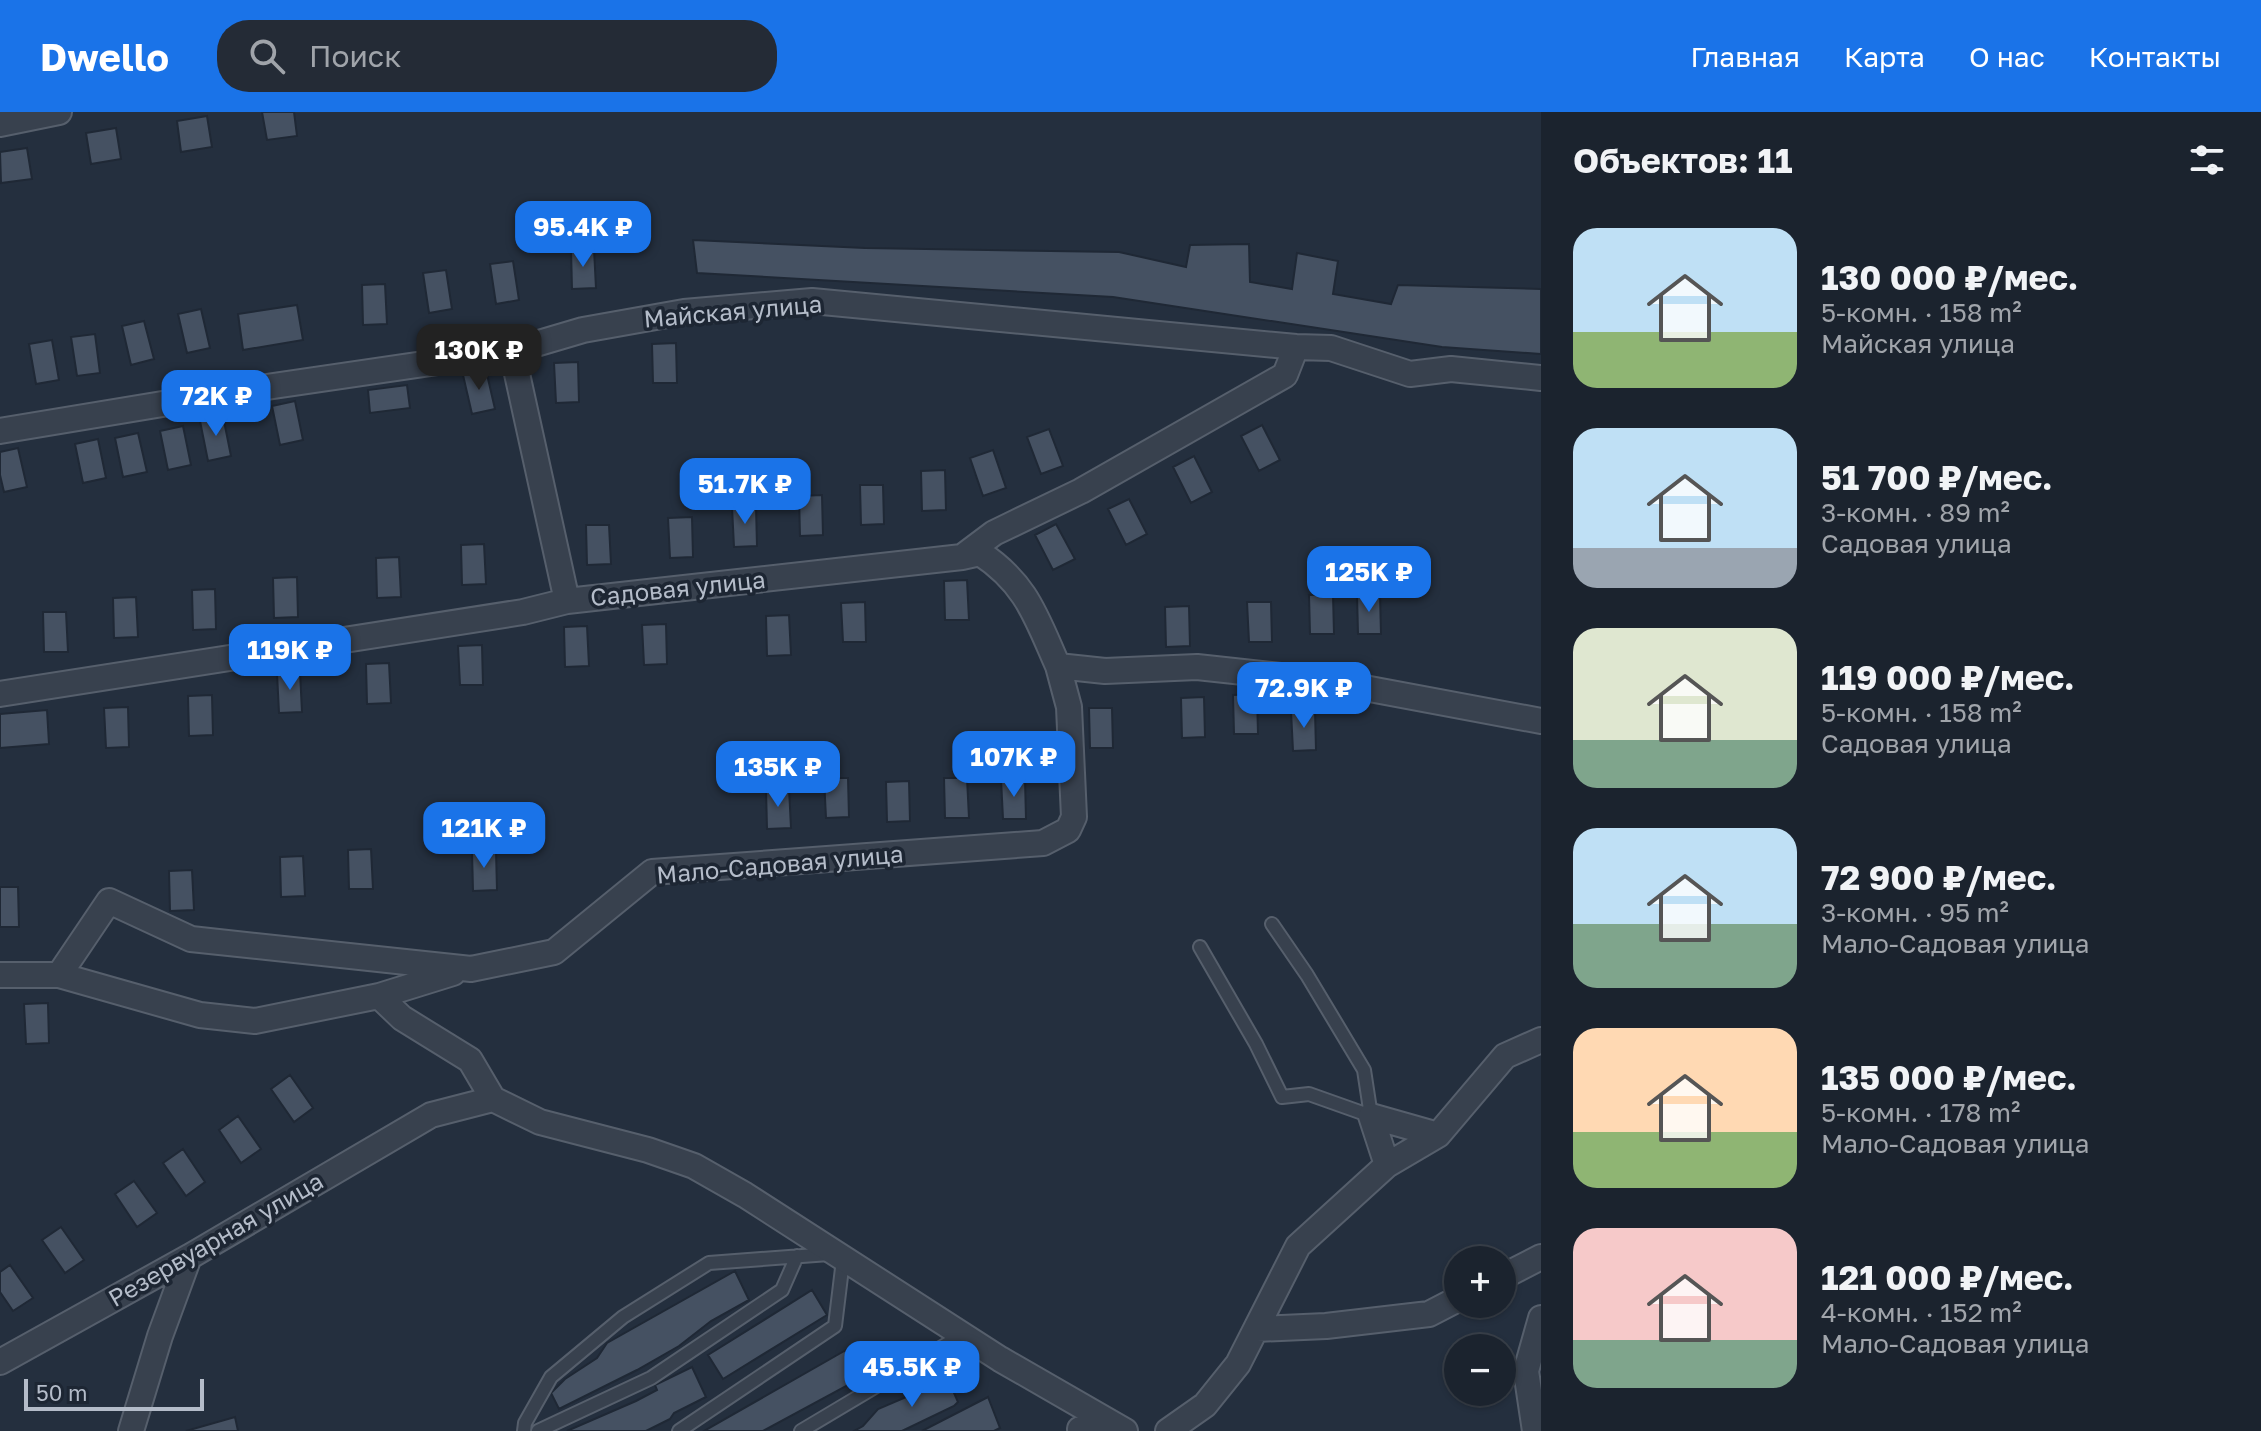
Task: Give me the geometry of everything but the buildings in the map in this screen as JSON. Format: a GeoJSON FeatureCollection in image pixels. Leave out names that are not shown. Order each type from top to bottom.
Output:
{"type":"FeatureCollection","features":[{"type":"Feature","properties":{"kind":"street"},"geometry":{"type":"LineString","coordinates":[[0,124],[59,112]]}},
{"type":"Feature","properties":{"kind":"street","name":"Майская улица"},"geometry":{"type":"LineString","coordinates":[[0,431],[269,386],[512,351],[583,330],[684,312],[812,301],[1331,348],[1410,374],[1451,369],[1529,377]]}},
{"type":"Feature","properties":{"kind":"street"},"geometry":{"type":"LineString","coordinates":[[962,557],[994,533],[1081,491],[1285,375],[1296,347]]}},
{"type":"Feature","properties":{"kind":"street"},"geometry":{"type":"LineString","coordinates":[[512,351],[567,601]]}},
{"type":"Feature","properties":{"kind":"street","name":"Мало-Садовая улица"},"geometry":{"type":"LineString","coordinates":[[59,975],[109,901],[191,939],[471,969],[554,952],[652,872],[1043,843],[1068,830],[1074,817],[1069,707],[1058,666],[1029,599],[1004,569],[980,553],[962,557]]}},
{"type":"Feature","properties":{"kind":"street","name":"Садовая улица"},"geometry":{"type":"LineString","coordinates":[[0,694],[523,612],[567,601],[962,557]]}},
{"type":"Feature","properties":{"kind":"street"},"geometry":{"type":"LineString","coordinates":[[1058,666],[1105,671],[1197,667],[1327,681],[1541,721]]}},
{"type":"Feature","properties":{"kind":"street"},"geometry":{"type":"LineString","coordinates":[[0,975],[59,975],[200,1015],[255,1021],[379,996],[437,976],[471,969]]}},
{"type":"Feature","properties":{"kind":"street"},"geometry":{"type":"LineString","coordinates":[[379,996],[402,1018],[470,1060],[493,1099],[540,1122],[648,1150],[694,1166],[745,1195],[962,1335],[1125,1431]]}},
{"type":"Feature","properties":{"kind":"street"},"geometry":{"type":"LineString","coordinates":[[1168,1431],[1205,1405],[1238,1364],[1298,1246],[1387,1165],[1438,1135],[1505,1056],[1541,1040]]}},
{"type":"Feature","properties":{"kind":"street","name":"Резервуарная улица"},"geometry":{"type":"LineString","coordinates":[[0,1362],[189,1257],[431,1115],[493,1099]]}},
{"type":"Feature","properties":{"kind":"street"},"geometry":{"type":"LineString","coordinates":[[1371,1116],[1438,1135]]}},
{"type":"Feature","properties":{"kind":"street"},"geometry":{"type":"LineString","coordinates":[[1371,1116],[1387,1165]]}},
{"type":"Feature","properties":{"kind":"street"},"geometry":{"type":"LineString","coordinates":[[131,1431],[160,1336],[189,1257]]}},
{"type":"Feature","properties":{"kind":"street"},"geometry":{"type":"LineString","coordinates":[[1516,1270],[1541,1257]]}},
{"type":"Feature","properties":{"kind":"street"},"geometry":{"type":"LineString","coordinates":[[1257,1329],[1326,1326],[1429,1314],[1444,1306]]}},
{"type":"Feature","properties":{"kind":"street"},"geometry":{"type":"LineString","coordinates":[[1535,1431],[1526,1371],[1541,1318]]}},
{"type":"Feature","properties":{"kind":"street"},"geometry":{"type":"LineString","coordinates":[[1076,1430],[1110,1431]]}},
{"type":"Feature","properties":{"kind":"lane"},"geometry":{"type":"LineString","coordinates":[[1200,947],[1256,1044],[1282,1097],[1309,1094],[1371,1116],[1364,1070],[1307,975],[1272,924]]}},
{"type":"Feature","properties":{"kind":"lane"},"geometry":{"type":"LineString","coordinates":[[538,1431],[651,1378],[769,1299],[782,1290],[797,1256]]}},
{"type":"Feature","properties":{"kind":"lane"},"geometry":{"type":"LineString","coordinates":[[524,1431],[525,1423],[551,1377],[623,1317],[709,1263],[797,1256],[838,1257],[835,1326],[679,1431]]}},
{"type":"Feature","properties":{"kind":"lane"},"geometry":{"type":"LineString","coordinates":[[801,1431],[962,1335]]}}]}
